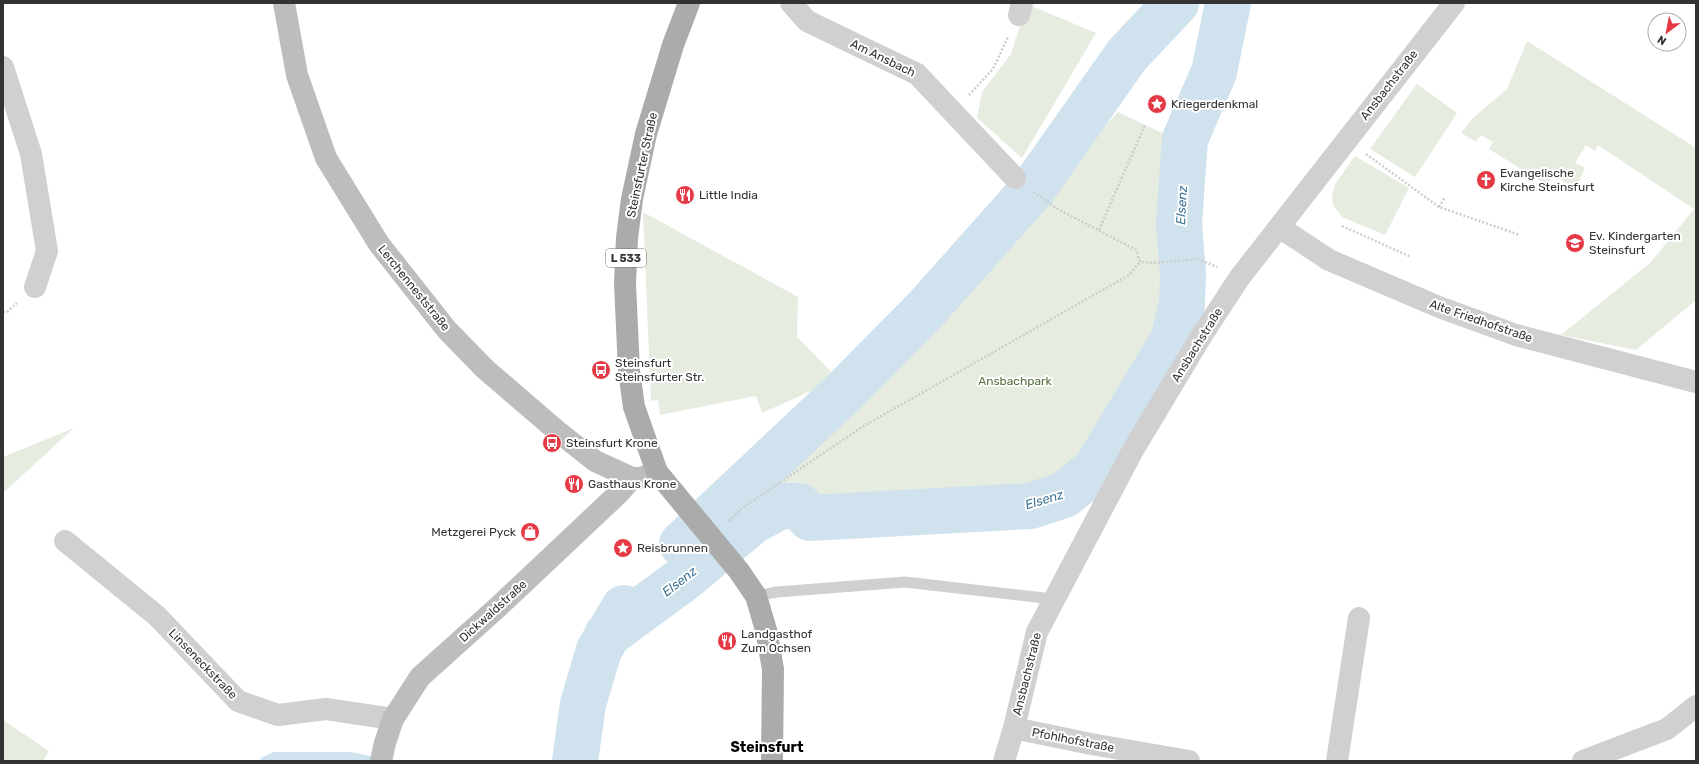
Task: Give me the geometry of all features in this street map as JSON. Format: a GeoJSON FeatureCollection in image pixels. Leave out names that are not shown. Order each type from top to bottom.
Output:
{"type":"FeatureCollection","features":[{"type":"Feature","properties":{"kind":"main road","name":"Steinsfurter Straße"},"geometry":{"type":"LineString","coordinates":[[657,472],[634,406],[628,371],[626,283],[627,238],[632,199],[646,134],[673,45],[689,3]]}},
{"type":"Feature","properties":{"kind":"main road","name":"L 533"},"geometry":{"type":"LineString","coordinates":[[657,472],[688,512],[739,571],[756,596],[766,630],[773,669],[772,761]]}},
{"type":"Feature","properties":{"kind":"street","name":"Lerchenneststraße"},"geometry":{"type":"LineString","coordinates":[[284,3],[297,75],[326,158],[379,244],[447,330],[485,369],[556,430],[596,461],[632,478]]}},
{"type":"Feature","properties":{"kind":"street","name":"Am Ansbach"},"geometry":{"type":"LineString","coordinates":[[791,3],[807,21],[917,74],[1015,178]]}},
{"type":"Feature","properties":{"kind":"street","name":"Ansbachstraße"},"geometry":{"type":"LineString","coordinates":[[1014,728],[1037,632],[1053,599],[1134,450],[1198,341],[1240,277],[1454,3]]}},
{"type":"Feature","properties":{"kind":"street"},"geometry":{"type":"LineString","coordinates":[[3,67],[32,154],[47,251],[34,287]]}},
{"type":"Feature","properties":{"kind":"street","name":"Alte Friedhofstraße"},"geometry":{"type":"LineString","coordinates":[[1279,227],[1329,260],[1439,307],[1516,335],[1696,382]]}},
{"type":"Feature","properties":{"kind":"street"},"geometry":{"type":"LineString","coordinates":[[632,478],[640,478],[657,472]]}},
{"type":"Feature","properties":{"kind":"street","name":"Dickwaldstraße"},"geometry":{"type":"LineString","coordinates":[[383,752],[393,719],[420,677],[504,602],[619,493],[632,478]]}},
{"type":"Feature","properties":{"kind":"street","name":"Linseneckstraße"},"geometry":{"type":"LineString","coordinates":[[66,541],[158,616],[238,701],[278,715],[326,709],[393,719]]}},
{"type":"Feature","properties":{"kind":"street"},"geometry":{"type":"LineString","coordinates":[[1337,761],[1359,618]]}},
{"type":"Feature","properties":{"kind":"street"},"geometry":{"type":"LineString","coordinates":[[1583,761],[1667,729],[1696,706]]}},
{"type":"Feature","properties":{"kind":"street"},"geometry":{"type":"LineString","coordinates":[[1004,761],[1014,728]]}},
{"type":"Feature","properties":{"kind":"street","name":"Pfohlhofstraße"},"geometry":{"type":"LineString","coordinates":[[1014,728],[1091,744],[1189,761]]}},
{"type":"Feature","properties":{"kind":"lane"},"geometry":{"type":"LineString","coordinates":[[756,596],[777,592],[905,582],[1053,599]]}},
{"type":"Feature","properties":{"kind":"path"},"geometry":{"type":"LineString","coordinates":[[953,112],[993,69],[1020,9]]}},
{"type":"Feature","properties":{"kind":"path"},"geometry":{"type":"LineString","coordinates":[[1099,230],[1145,125]]}},
{"type":"Feature","properties":{"kind":"path"},"geometry":{"type":"LineString","coordinates":[[1375,160],[1439,207],[1520,235]]}},
{"type":"Feature","properties":{"kind":"path"},"geometry":{"type":"LineString","coordinates":[[1439,207],[1445,197]]}},
{"type":"Feature","properties":{"kind":"path"},"geometry":{"type":"LineString","coordinates":[[1056,208],[1136,250],[1140,262]]}},
{"type":"Feature","properties":{"kind":"path"},"geometry":{"type":"LineString","coordinates":[[1342,226],[1411,257]]}},
{"type":"Feature","properties":{"kind":"path"},"geometry":{"type":"LineString","coordinates":[[1140,262],[1154,263],[1198,259]]}},
{"type":"Feature","properties":{"kind":"path"},"geometry":{"type":"LineString","coordinates":[[741,509],[862,427],[1129,275],[1140,262]]}},
{"type":"Feature","properties":{"kind":"green space"},"geometry":{"type":"Polygon","coordinates":[[[1027,4],[1096,33],[1022,158],[977,118],[982,92],[1011,54],[1027,4]]]}},
{"type":"Feature","properties":{"kind":"green space"},"geometry":{"type":"Polygon","coordinates":[[[1527,41],[1696,148],[1696,300],[1636,350],[1561,335],[1651,262],[1694,209],[1598,145],[1595,151],[1586,145],[1575,163],[1585,168],[1576,189],[1553,175],[1547,185],[1489,149],[1493,142],[1481,135],[1476,142],[1461,133],[1473,118],[1507,89],[1527,41]]]}},
{"type":"Feature","properties":{"kind":"green space"},"geometry":{"type":"Polygon","coordinates":[[[1417,84],[1457,113],[1415,177],[1370,149],[1417,84]]]}},
{"type":"Feature","properties":{"kind":"green space","name":"Ansbachpark"},"geometry":{"type":"Polygon","coordinates":[[[1118,112],[1175,139],[1176,261],[1169,338],[1092,464],[1059,491],[771,500],[749,491],[865,383],[1118,112]]]}},
{"type":"Feature","properties":{"kind":"green space"},"geometry":{"type":"Polygon","coordinates":[[[1355,156],[1409,188],[1385,235],[1342,217],[1333,205],[1332,194],[1336,183],[1355,156]]]}},
{"type":"Feature","properties":{"kind":"green space"},"geometry":{"type":"Polygon","coordinates":[[[643,212],[798,297],[797,337],[838,379],[762,413],[756,396],[660,415],[658,400],[651,401],[643,212]]]}},
{"type":"Feature","properties":{"kind":"green space"},"geometry":{"type":"Polygon","coordinates":[[[74,428],[3,493],[3,457],[74,428]]]}},
{"type":"Feature","properties":{"kind":"green space"},"geometry":{"type":"Polygon","coordinates":[[[3,720],[49,751],[43,761],[3,761],[3,720]]]}},
{"type":"Feature","properties":{"kind":"waterway","name":"Elsenz"},"geometry":{"type":"LineString","coordinates":[[682,544],[845,391],[926,309],[1032,190],[1127,55],[1176,3]]}},
{"type":"Feature","properties":{"kind":"waterway","name":"Elsenz"},"geometry":{"type":"LineString","coordinates":[[607,635],[682,580],[753,521],[781,506],[799,506],[810,518],[1030,506],[1064,495],[1095,470],[1173,340],[1182,305],[1183,274],[1179,223],[1185,139],[1214,72],[1228,3]]}},
{"type":"Feature","properties":{"kind":"waterway","name":"Elsenz"},"geometry":{"type":"LineString","coordinates":[[575,761],[583,704],[599,650],[624,608]]}},
{"type":"Feature","properties":{"kind":"waterway"},"geometry":{"type":"LineString","coordinates":[[264,761],[275,756],[350,756],[374,761]]}},
{"type":"Feature","properties":{"kind":"place","name":"Kriegerdenkmal"},"geometry":{"type":"Point","coordinates":[1157,104]}},
{"type":"Feature","properties":{"kind":"place","name":"Evangelische Kirche Steinsfurt"},"geometry":{"type":"Point","coordinates":[1486,180]}},
{"type":"Feature","properties":{"kind":"place","name":"Little India"},"geometry":{"type":"Point","coordinates":[685,195]}},
{"type":"Feature","properties":{"kind":"place","name":"Ev. Kindergarten Steinsfurt"},"geometry":{"type":"Point","coordinates":[1575,243]}},
{"type":"Feature","properties":{"kind":"place","name":"Steinsfurt Steinsfurter Str."},"geometry":{"type":"Point","coordinates":[601,370]}},
{"type":"Feature","properties":{"kind":"place","name":"Steinsfurt Krone"},"geometry":{"type":"Point","coordinates":[552,443]}},
{"type":"Feature","properties":{"kind":"place","name":"Gasthaus Krone"},"geometry":{"type":"Point","coordinates":[574,484]}},
{"type":"Feature","properties":{"kind":"place","name":"Metzgerei Pyck"},"geometry":{"type":"Point","coordinates":[530,532]}},
{"type":"Feature","properties":{"kind":"place","name":"Reisbrunnen"},"geometry":{"type":"Point","coordinates":[623,548]}},
{"type":"Feature","properties":{"kind":"place","name":"Landgasthof Zum Ochsen"},"geometry":{"type":"Point","coordinates":[727,641]}},
{"type":"Feature","properties":{"kind":"district","name":"Steinsfurt"},"geometry":{"type":"Point","coordinates":[767,747]}}]}
